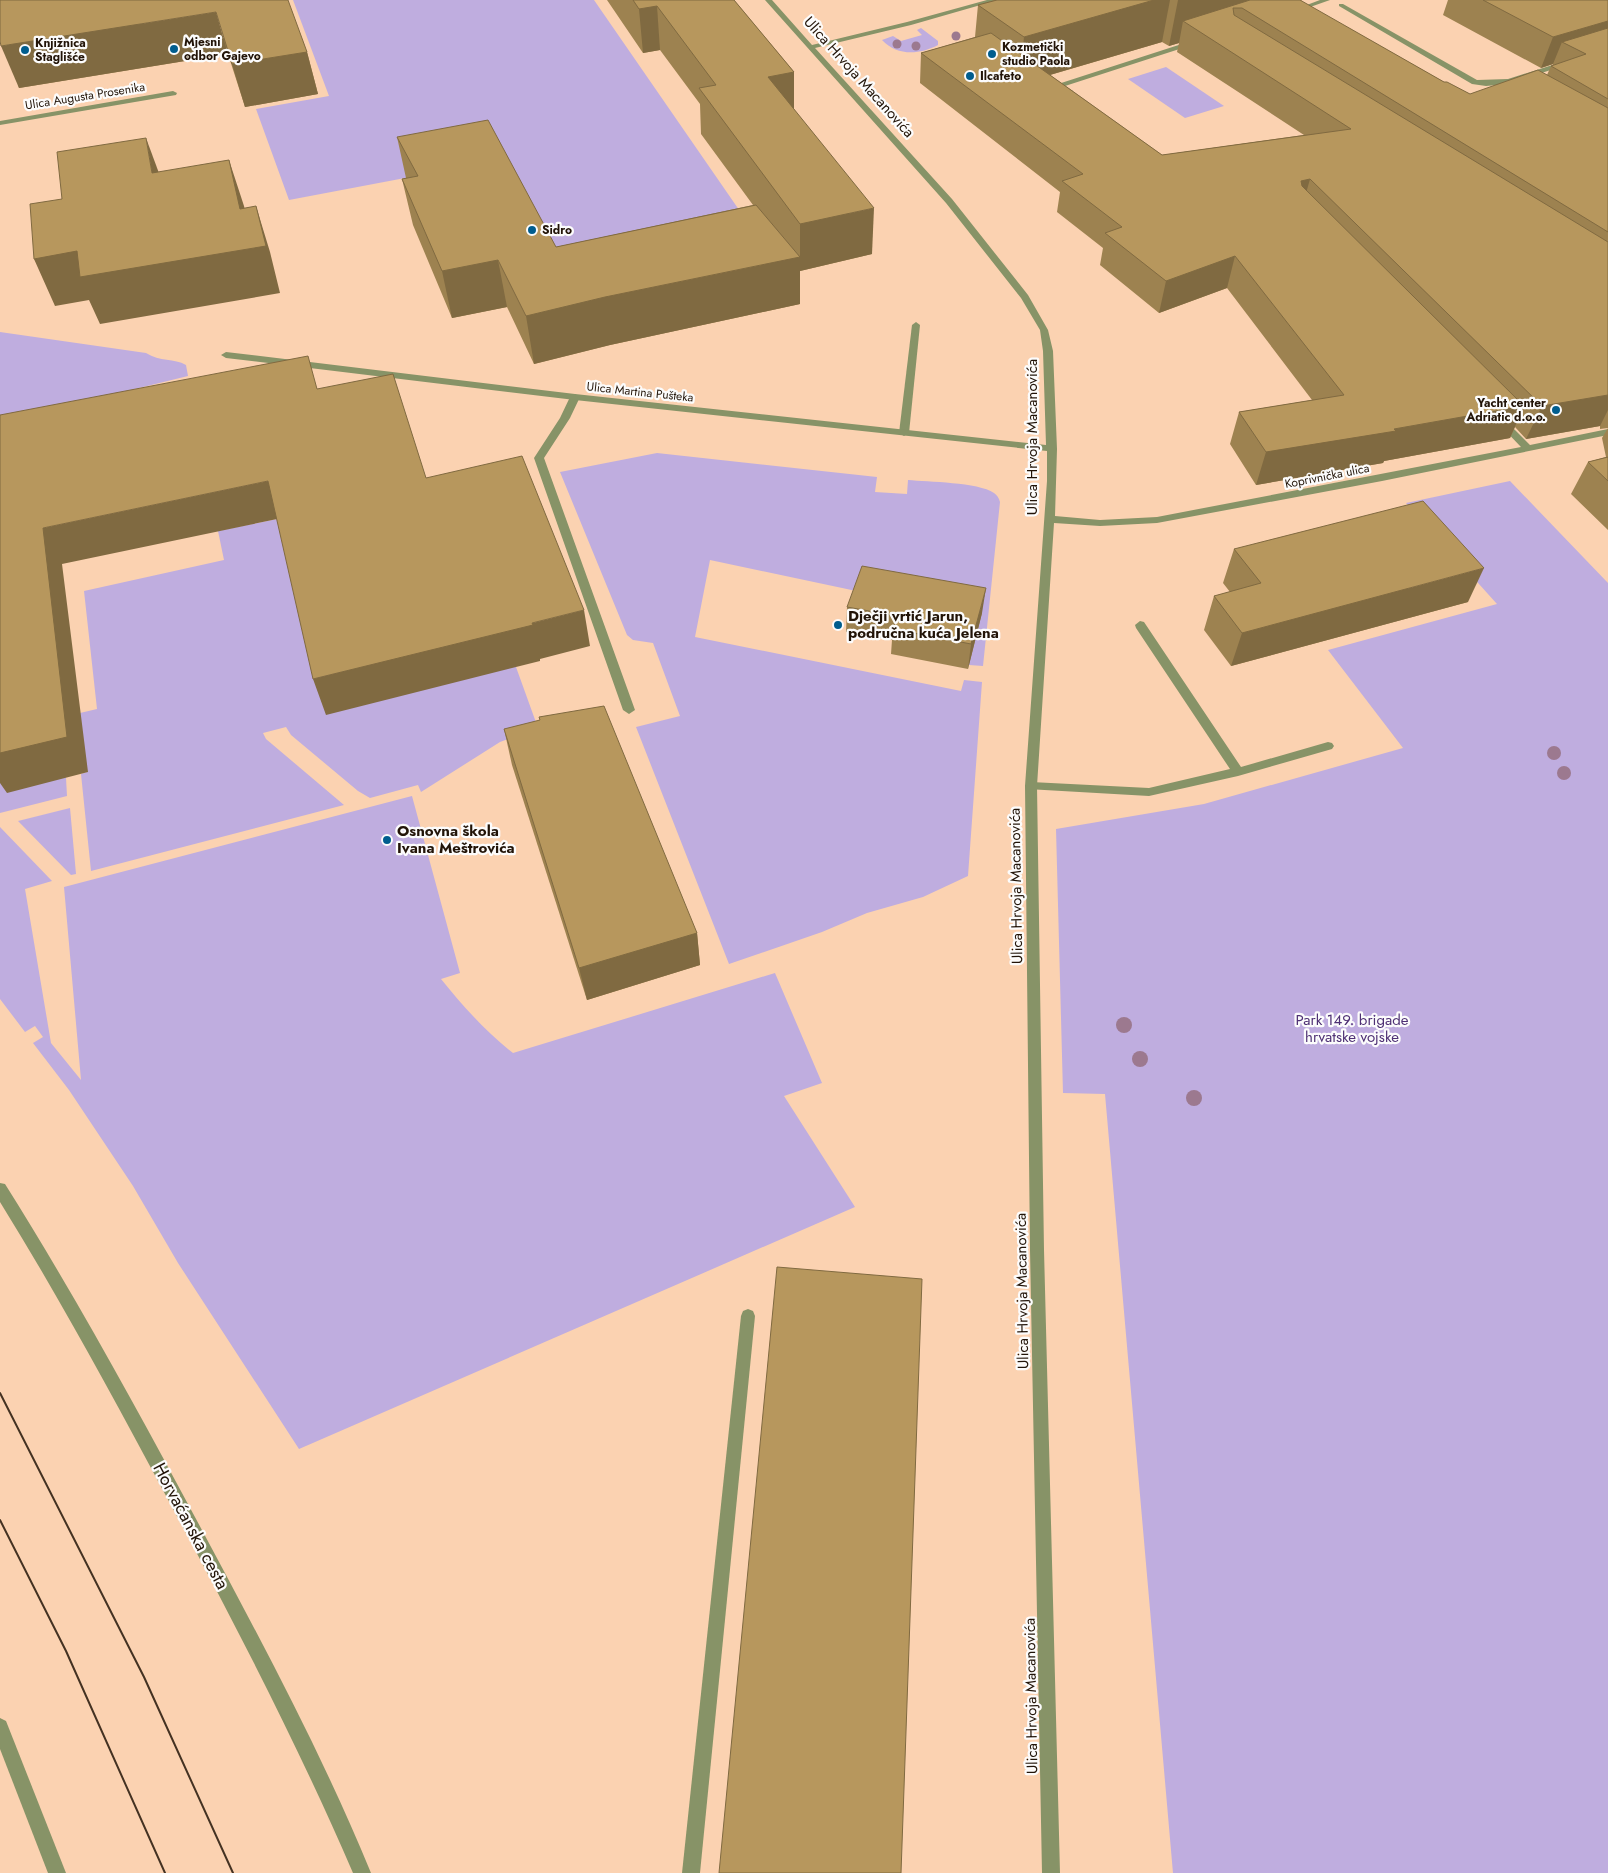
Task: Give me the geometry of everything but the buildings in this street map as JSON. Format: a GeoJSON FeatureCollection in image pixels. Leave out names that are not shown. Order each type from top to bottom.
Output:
{"type":"FeatureCollection","features":[{"type":"Feature","properties":{"kind":"street","name":"Ulica Hrvoja Macanovića"},"geometry":{"type":"LineString","coordinates":[[768,0],[949,201],[1025,297],[1044,330],[1048,351],[1052,449],[1031,786],[1037,1250],[1051,1873]]}},
{"type":"Feature","properties":{"kind":"street"},"geometry":{"type":"LineString","coordinates":[[811,47],[910,24],[995,0]]}},
{"type":"Feature","properties":{"kind":"street"},"geometry":{"type":"LineString","coordinates":[[1283,15],[1327,0]]}},
{"type":"Feature","properties":{"kind":"street"},"geometry":{"type":"LineString","coordinates":[[1341,5],[1475,82],[1486,85],[1507,82],[1571,62]]}},
{"type":"Feature","properties":{"kind":"street"},"geometry":{"type":"LineString","coordinates":[[1075,96],[1059,85],[1201,41]]}},
{"type":"Feature","properties":{"kind":"street"},"geometry":{"type":"LineString","coordinates":[[1507,82],[1519,90]]}},
{"type":"Feature","properties":{"kind":"street","name":"Ulica Augusta Prosenika"},"geometry":{"type":"LineString","coordinates":[[0,122],[173,94]]}},
{"type":"Feature","properties":{"kind":"street"},"geometry":{"type":"LineString","coordinates":[[904,433],[916,325]]}},
{"type":"Feature","properties":{"kind":"street","name":"Ulica Martina Pušteka"},"geometry":{"type":"LineString","coordinates":[[226,355],[575,397],[1052,449]]}},
{"type":"Feature","properties":{"kind":"street"},"geometry":{"type":"LineString","coordinates":[[575,397],[565,418],[539,458],[629,710]]}},
{"type":"Feature","properties":{"kind":"street"},"geometry":{"type":"LineString","coordinates":[[1493,412],[1528,448]]}},
{"type":"Feature","properties":{"kind":"street","name":"Koprivnička ulica"},"geometry":{"type":"LineString","coordinates":[[1049,519],[1100,523],[1157,520],[1382,478],[1608,432]]}},
{"type":"Feature","properties":{"kind":"street"},"geometry":{"type":"LineString","coordinates":[[1140,625],[1238,772]]}},
{"type":"Feature","properties":{"kind":"street"},"geometry":{"type":"LineString","coordinates":[[1031,786],[1149,792],[1238,772],[1328,746]]}},
{"type":"Feature","properties":{"kind":"street","name":"Horvaćanska cesta"},"geometry":{"type":"LineString","coordinates":[[0,1189],[112,1381],[268,1668],[309,1752],[362,1873]]}},
{"type":"Feature","properties":{"kind":"street"},"geometry":{"type":"LineString","coordinates":[[691,1873],[748,1316]]}},
{"type":"Feature","properties":{"kind":"street"},"geometry":{"type":"LineString","coordinates":[[0,1727],[57,1873]]}},
{"type":"Feature","properties":{"kind":"green space"},"geometry":{"type":"Polygon","coordinates":[[[293,0],[594,0],[764,246],[568,288],[500,160],[289,200],[256,109],[329,96],[293,0]]]}},
{"type":"Feature","properties":{"kind":"green space"},"geometry":{"type":"Polygon","coordinates":[[[921,28],[938,41],[938,45],[923,51],[909,52],[894,49],[882,40],[893,36],[901,41],[922,35],[917,30],[921,28]]]}},
{"type":"Feature","properties":{"kind":"green space"},"geometry":{"type":"Polygon","coordinates":[[[1166,67],[1224,106],[1185,118],[1128,79],[1166,67]]]}},
{"type":"Feature","properties":{"kind":"green space"},"geometry":{"type":"Polygon","coordinates":[[[0,332],[146,353],[156,358],[177,361],[186,365],[188,376],[0,422],[0,332]]]}},
{"type":"Feature","properties":{"kind":"green space"},"geometry":{"type":"Polygon","coordinates":[[[657,453],[877,477],[875,492],[907,494],[908,480],[977,487],[987,489],[998,497],[1000,502],[983,666],[969,665],[861,592],[710,560],[695,637],[961,691],[964,680],[982,682],[968,876],[923,897],[867,913],[822,932],[729,964],[636,727],[680,716],[653,643],[633,640],[627,635],[560,472],[657,453]]]}},
{"type":"Feature","properties":{"kind":"green space","name":"Park 149. brigade hrvatske vojske"},"geometry":{"type":"Polygon","coordinates":[[[1510,481],[1608,583],[1608,1873],[1173,1873],[1105,1094],[1063,1093],[1056,829],[1204,804],[1403,748],[1328,650],[1497,604],[1406,503],[1510,481]]]}},
{"type":"Feature","properties":{"kind":"green space"},"geometry":{"type":"Polygon","coordinates":[[[282,518],[516,667],[538,728],[500,742],[421,792],[418,785],[370,798],[358,791],[291,735],[286,727],[263,733],[266,739],[344,805],[91,871],[81,774],[87,772],[80,713],[97,709],[84,591],[224,560],[218,531],[282,518]]]}},
{"type":"Feature","properties":{"kind":"green space"},"geometry":{"type":"Polygon","coordinates":[[[0,687],[66,778],[67,796],[0,813],[0,687]]]}},
{"type":"Feature","properties":{"kind":"green space"},"geometry":{"type":"Polygon","coordinates":[[[412,796],[460,973],[441,979],[493,1036],[513,1053],[775,973],[822,1083],[784,1096],[855,1207],[299,1449],[178,1263],[133,1186],[69,1090],[33,1043],[43,1037],[35,1026],[25,1032],[0,999],[0,827],[52,881],[25,889],[51,1043],[81,1080],[64,887],[412,796]]]}},
{"type":"Feature","properties":{"kind":"green space"},"geometry":{"type":"Polygon","coordinates":[[[70,808],[76,874],[71,875],[18,821],[70,808]]]}},
{"type":"Feature","properties":{"kind":"tram line"},"geometry":{"type":"LineString","coordinates":[[0,1393],[144,1677],[233,1873]]}},
{"type":"Feature","properties":{"kind":"tram line"},"geometry":{"type":"LineString","coordinates":[[0,1520],[66,1651],[165,1873]]}},
{"type":"Feature","properties":{"kind":"place","name":"Mjesni odbor Gajevo"},"geometry":{"type":"Point","coordinates":[174,49]}},
{"type":"Feature","properties":{"kind":"place","name":"Knjižnica Staglišće"},"geometry":{"type":"Point","coordinates":[25,50]}},
{"type":"Feature","properties":{"kind":"place","name":"Kozmetički studio Paola"},"geometry":{"type":"Point","coordinates":[992,54]}},
{"type":"Feature","properties":{"kind":"place","name":"Ilcafeto"},"geometry":{"type":"Point","coordinates":[970,76]}},
{"type":"Feature","properties":{"kind":"place","name":"Sidro"},"geometry":{"type":"Point","coordinates":[532,230]}},
{"type":"Feature","properties":{"kind":"place","name":"Yacht center Adriatic d.o.o."},"geometry":{"type":"Point","coordinates":[1556,410]}},
{"type":"Feature","properties":{"kind":"place","name":"Dječji vrtić Jarun, područna kuća Jelena"},"geometry":{"type":"Point","coordinates":[838,625]}},
{"type":"Feature","properties":{"kind":"place","name":"Osnovna škola Ivana Meštrovića"},"geometry":{"type":"Point","coordinates":[387,840]}}]}
